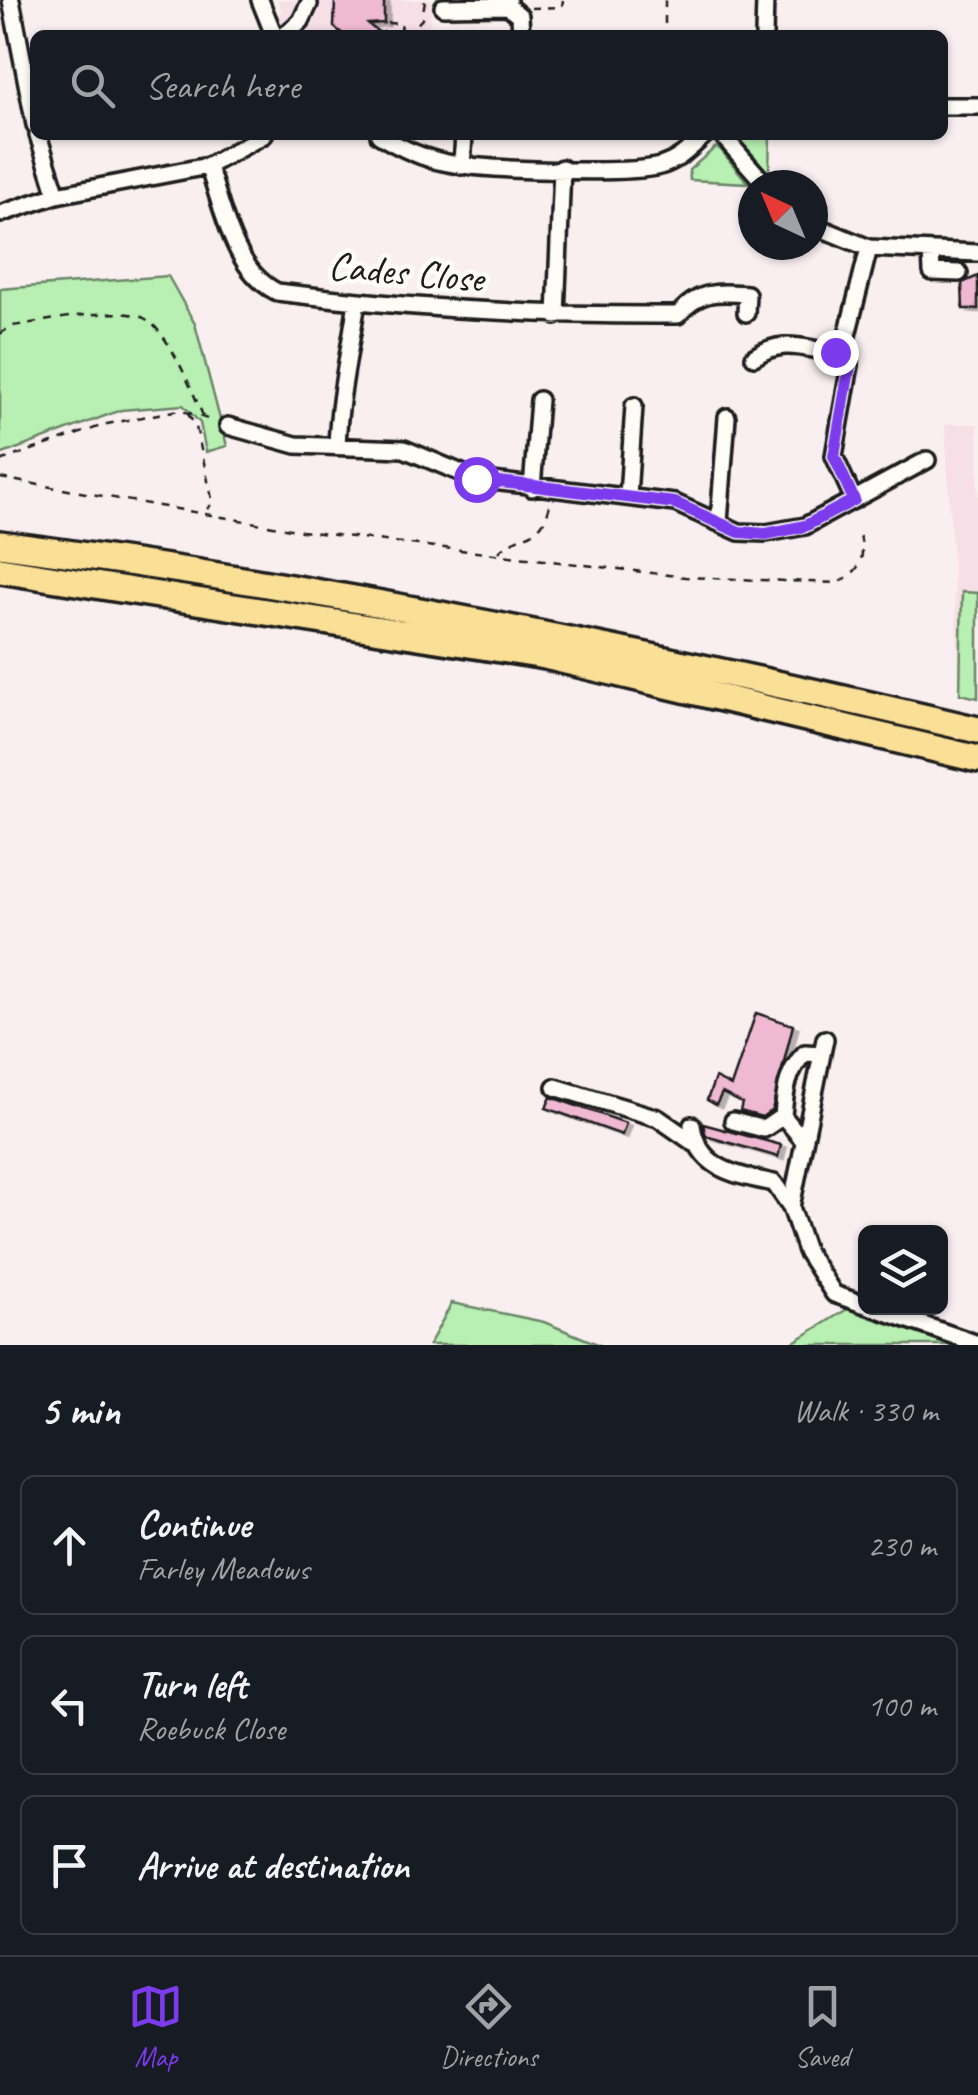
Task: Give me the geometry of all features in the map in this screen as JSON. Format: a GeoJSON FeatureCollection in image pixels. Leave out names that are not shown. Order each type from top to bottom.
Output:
{"type":"FeatureCollection","features":[{"type":"Feature","properties":{"kind":"highway"},"geometry":{"type":"LineString","coordinates":[[0,544],[167,566],[695,664],[978,730]]}},
{"type":"Feature","properties":{"kind":"highway"},"geometry":{"type":"LineString","coordinates":[[0,570],[545,656],[978,759]]}},
{"type":"Feature","properties":{"kind":"street"},"geometry":{"type":"LineString","coordinates":[[11,0],[30,74]]}},
{"type":"Feature","properties":{"kind":"street"},"geometry":{"type":"LineString","coordinates":[[260,0],[272,30]]}},
{"type":"Feature","properties":{"kind":"street"},"geometry":{"type":"LineString","coordinates":[[764,30],[765,0]]}},
{"type":"Feature","properties":{"kind":"street"},"geometry":{"type":"LineString","coordinates":[[291,30],[301,22],[309,4]]}},
{"type":"Feature","properties":{"kind":"street"},"geometry":{"type":"LineString","coordinates":[[443,6],[510,5],[520,16],[521,30]]}},
{"type":"Feature","properties":{"kind":"street"},"geometry":{"type":"LineString","coordinates":[[948,106],[978,106]]}},
{"type":"Feature","properties":{"kind":"street"},"geometry":{"type":"LineString","coordinates":[[40,140],[57,194]]}},
{"type":"Feature","properties":{"kind":"street"},"geometry":{"type":"LineString","coordinates":[[0,214],[57,194],[208,166],[255,140]]}},
{"type":"Feature","properties":{"kind":"street"},"geometry":{"type":"LineString","coordinates":[[388,140],[407,152],[462,166],[562,168],[660,166],[678,158],[698,140]]}},
{"type":"Feature","properties":{"kind":"street"},"geometry":{"type":"LineString","coordinates":[[461,140],[462,166]]}},
{"type":"Feature","properties":{"kind":"street"},"geometry":{"type":"LineString","coordinates":[[726,140],[753,170]]}},
{"type":"Feature","properties":{"kind":"street","name":"Cades Close"},"geometry":{"type":"LineString","coordinates":[[208,166],[244,264],[258,282],[276,292],[556,316],[678,315],[699,296],[712,292],[747,294],[746,313]]}},
{"type":"Feature","properties":{"kind":"street"},"geometry":{"type":"LineString","coordinates":[[556,316],[562,168]]}},
{"type":"Feature","properties":{"kind":"street"},"geometry":{"type":"LineString","coordinates":[[828,232],[868,248],[978,253]]}},
{"type":"Feature","properties":{"kind":"street"},"geometry":{"type":"LineString","coordinates":[[854,500],[834,456],[850,365],[842,349],[868,248]]}},
{"type":"Feature","properties":{"kind":"street"},"geometry":{"type":"LineString","coordinates":[[931,252],[932,272],[959,273]]}},
{"type":"Feature","properties":{"kind":"street"},"geometry":{"type":"LineString","coordinates":[[337,446],[339,388],[347,371],[357,301]]}},
{"type":"Feature","properties":{"kind":"street"},"geometry":{"type":"LineString","coordinates":[[754,357],[779,344],[842,349]]}},
{"type":"Feature","properties":{"kind":"street"},"geometry":{"type":"LineString","coordinates":[[532,488],[539,400]]}},
{"type":"Feature","properties":{"kind":"street"},"geometry":{"type":"LineString","coordinates":[[628,496],[634,406]]}},
{"type":"Feature","properties":{"kind":"street"},"geometry":{"type":"LineString","coordinates":[[720,522],[727,417]]}},
{"type":"Feature","properties":{"kind":"street"},"geometry":{"type":"LineString","coordinates":[[228,426],[296,446],[404,449],[476,479],[675,503],[739,532],[766,534],[805,526],[927,460]]}},
{"type":"Feature","properties":{"kind":"street"},"geometry":{"type":"LineString","coordinates":[[733,1121],[764,1129],[783,1116],[792,1066],[806,1053],[824,1046],[791,1207]]}},
{"type":"Feature","properties":{"kind":"street"},"geometry":{"type":"LineString","coordinates":[[555,1087],[658,1118],[728,1173],[774,1183],[791,1207],[806,1251],[834,1294],[855,1305],[978,1344]]}},
{"type":"Feature","properties":{"kind":"street"},"geometry":{"type":"LineString","coordinates":[[783,1116],[803,1140]]}},
{"type":"Feature","properties":{"kind":"street"},"geometry":{"type":"LineString","coordinates":[[692,1126],[694,1143]]}},
{"type":"Feature","properties":{"kind":"path"},"geometry":{"type":"LineString","coordinates":[[412,30],[422,19],[425,0]]}},
{"type":"Feature","properties":{"kind":"path"},"geometry":{"type":"LineString","coordinates":[[510,5],[562,7],[562,0]]}},
{"type":"Feature","properties":{"kind":"path"},"geometry":{"type":"LineString","coordinates":[[665,0],[665,30]]}},
{"type":"Feature","properties":{"kind":"path"},"geometry":{"type":"LineString","coordinates":[[387,23],[402,24],[401,30]]}},
{"type":"Feature","properties":{"kind":"path"},"geometry":{"type":"LineString","coordinates":[[0,334],[12,326],[116,314],[144,318],[157,330],[183,371],[204,418]]}},
{"type":"Feature","properties":{"kind":"path"},"geometry":{"type":"LineString","coordinates":[[0,460],[107,424],[179,410],[228,426]]}},
{"type":"Feature","properties":{"kind":"path"},"geometry":{"type":"LineString","coordinates":[[187,413],[196,427],[213,503],[204,511]]}},
{"type":"Feature","properties":{"kind":"path"},"geometry":{"type":"LineString","coordinates":[[0,478],[302,531],[685,577],[837,584],[854,574],[862,562],[860,536]]}},
{"type":"Feature","properties":{"kind":"path"},"geometry":{"type":"LineString","coordinates":[[498,554],[508,542],[531,536],[546,524],[553,490]]}},
{"type":"Feature","properties":{"kind":"shaded area"},"geometry":{"type":"Polygon","coordinates":[[[278,0],[431,0],[431,21],[426,30],[288,30],[277,15],[282,11],[278,0]]]}},
{"type":"Feature","properties":{"kind":"shaded area"},"geometry":{"type":"Polygon","coordinates":[[[945,424],[978,424],[978,698],[960,694],[945,424]]]}},
{"type":"Feature","properties":{"kind":"green space"},"geometry":{"type":"Polygon","coordinates":[[[740,140],[770,140],[769,170],[766,170],[740,140]]]}},
{"type":"Feature","properties":{"kind":"green space"},"geometry":{"type":"Polygon","coordinates":[[[716,147],[738,171],[738,182],[690,180],[689,170],[716,147]]]}},
{"type":"Feature","properties":{"kind":"green space"},"geometry":{"type":"Polygon","coordinates":[[[168,276],[195,324],[227,446],[206,452],[200,423],[183,405],[121,410],[0,455],[0,289],[168,276]]]}},
{"type":"Feature","properties":{"kind":"green space"},"geometry":{"type":"Polygon","coordinates":[[[962,592],[978,593],[978,698],[960,694],[962,592]]]}},
{"type":"Feature","properties":{"kind":"green space"},"geometry":{"type":"Polygon","coordinates":[[[452,1303],[544,1322],[600,1345],[429,1345],[452,1303]]]}},
{"type":"Feature","properties":{"kind":"green space"},"geometry":{"type":"Polygon","coordinates":[[[852,1306],[858,1308],[858,1315],[880,1315],[975,1345],[789,1345],[852,1306]]]}},
{"type":"Feature","properties":{"kind":"building"},"geometry":{"type":"Polygon","coordinates":[[[335,0],[384,0],[384,23],[368,24],[376,30],[334,27],[335,0]]]}},
{"type":"Feature","properties":{"kind":"building"},"geometry":{"type":"Polygon","coordinates":[[[978,276],[978,309],[963,309],[962,283],[978,276]]]}},
{"type":"Feature","properties":{"kind":"building"},"geometry":{"type":"Polygon","coordinates":[[[756,1013],[793,1025],[772,1110],[762,1117],[740,1111],[742,1103],[722,1093],[716,1105],[707,1100],[715,1078],[731,1086],[756,1013]]]}},
{"type":"Feature","properties":{"kind":"building"},"geometry":{"type":"Polygon","coordinates":[[[551,1097],[626,1123],[622,1135],[546,1108],[551,1097]]]}},
{"type":"Feature","properties":{"kind":"building"},"geometry":{"type":"Polygon","coordinates":[[[703,1124],[781,1145],[778,1157],[706,1136],[703,1124]]]}},
{"type":"Feature","properties":{"kind":"route"},"geometry":{"type":"LineString","coordinates":[[476,479],[675,503],[739,532],[766,534],[805,526],[854,500],[834,456],[850,365],[842,349],[835,352]]}}]}
